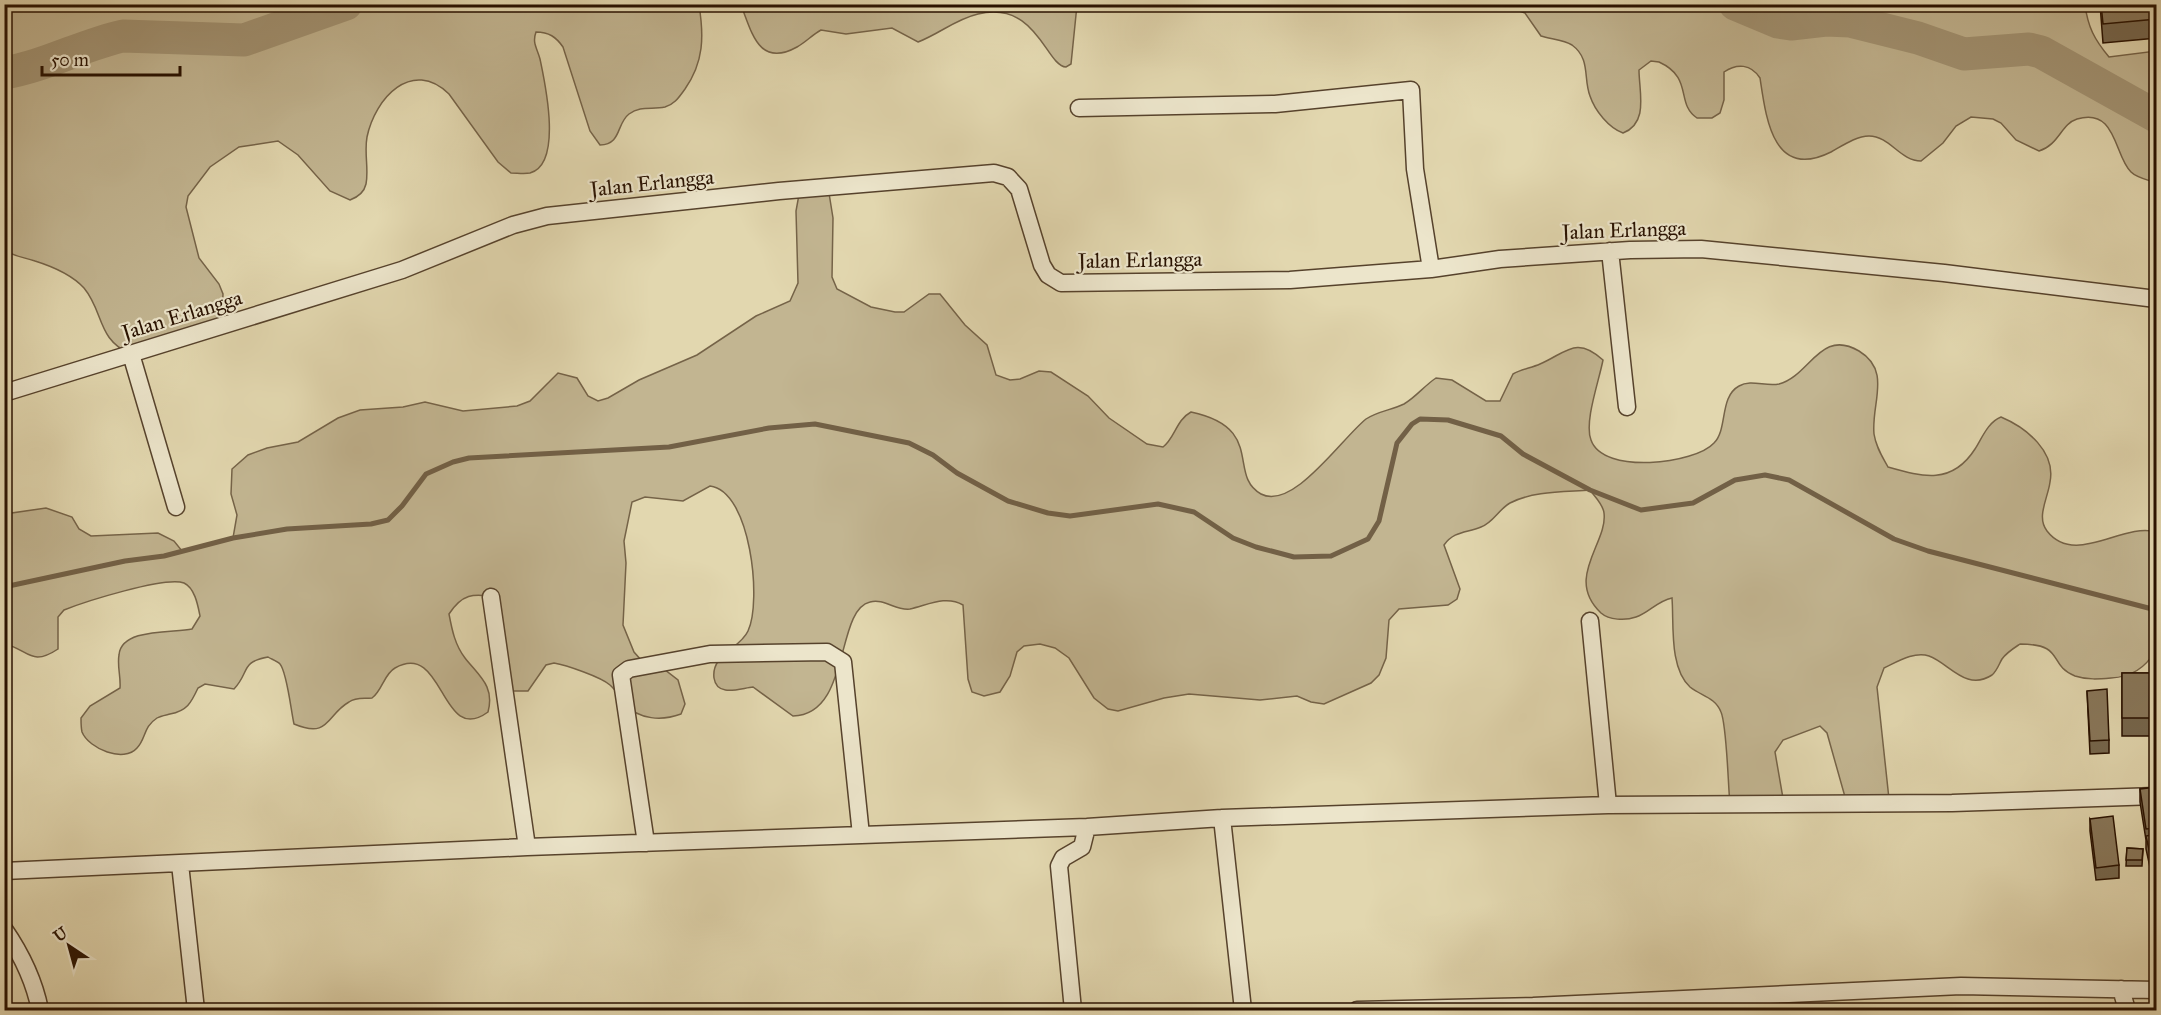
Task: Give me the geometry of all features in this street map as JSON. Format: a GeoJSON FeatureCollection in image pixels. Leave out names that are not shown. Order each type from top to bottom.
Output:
{"type":"FeatureCollection","features":[{"type":"Feature","properties":{"kind":"street"},"geometry":{"type":"LineString","coordinates":[[1079,108],[1275,104],[1411,90],[1414,169],[1431,269]]}},
{"type":"Feature","properties":{"kind":"street","name":"Jalan Erlangga"},"geometry":{"type":"LineString","coordinates":[[4,393],[402,270],[513,225],[547,216],[779,191],[994,173],[1003,174],[1015,183],[1042,265],[1048,274],[1061,283],[1290,280],[1610,251],[1701,249],[1786,256],[2157,299]]}},
{"type":"Feature","properties":{"kind":"street"},"geometry":{"type":"LineString","coordinates":[[1610,251],[1627,407]]}},
{"type":"Feature","properties":{"kind":"street"},"geometry":{"type":"LineString","coordinates":[[131,354],[176,507]]}},
{"type":"Feature","properties":{"kind":"street"},"geometry":{"type":"LineString","coordinates":[[491,597],[527,847]]}},
{"type":"Feature","properties":{"kind":"street"},"geometry":{"type":"LineString","coordinates":[[1590,621],[1608,806]]}},
{"type":"Feature","properties":{"kind":"street"},"geometry":{"type":"LineString","coordinates":[[646,843],[621,675],[628,669],[710,654],[827,652],[843,662],[861,835]]}},
{"type":"Feature","properties":{"kind":"street"},"geometry":{"type":"LineString","coordinates":[[4,871],[527,847],[1088,827],[1222,818],[1608,806],[1952,803],[2157,796]]}},
{"type":"Feature","properties":{"kind":"street"},"geometry":{"type":"LineString","coordinates":[[1222,818],[1243,1011]]}},
{"type":"Feature","properties":{"kind":"street"},"geometry":{"type":"LineString","coordinates":[[1073,1011],[1059,866],[1063,858],[1082,847],[1088,827]]}},
{"type":"Feature","properties":{"kind":"street"},"geometry":{"type":"LineString","coordinates":[[180,864],[196,1011]]}},
{"type":"Feature","properties":{"kind":"street"},"geometry":{"type":"LineString","coordinates":[[4,929],[24,959],[35,987],[40,1011]]}},
{"type":"Feature","properties":{"kind":"street"},"geometry":{"type":"LineString","coordinates":[[1357,1011],[1544,1006],[1960,987],[2157,990]]}},
{"type":"Feature","properties":{"kind":"street"},"geometry":{"type":"LineString","coordinates":[[2121,989],[2127,1011]]}},
{"type":"Feature","properties":{"kind":"shaded area"},"geometry":{"type":"Polygon","coordinates":[[[69,4],[699,5],[702,38],[696,69],[677,100],[665,107],[633,111],[625,118],[612,141],[600,145],[590,131],[563,47],[552,36],[536,32],[535,42],[548,103],[549,139],[546,155],[540,167],[530,173],[511,173],[498,162],[449,94],[435,84],[422,80],[397,87],[378,109],[367,137],[365,187],[356,198],[350,200],[330,191],[298,155],[278,141],[239,147],[210,167],[188,196],[186,207],[199,258],[219,284],[223,294],[222,315],[215,328],[131,354],[120,348],[106,333],[90,297],[79,283],[54,268],[16,256],[5,250],[4,5],[52,10],[69,4]]]}},
{"type":"Feature","properties":{"kind":"shaded area"},"geometry":{"type":"Polygon","coordinates":[[[1077,4],[1071,64],[1066,67],[1059,64],[1026,24],[1014,16],[998,12],[970,16],[918,42],[892,28],[846,34],[821,30],[797,47],[774,53],[765,50],[759,44],[741,5],[1077,4]]]}},
{"type":"Feature","properties":{"kind":"shaded area"},"geometry":{"type":"Polygon","coordinates":[[[1503,5],[2085,5],[2092,32],[2109,57],[2156,51],[2156,183],[2131,172],[2125,165],[2107,126],[2100,120],[2090,117],[2077,119],[2067,125],[2051,144],[2039,151],[2016,140],[2001,123],[1993,119],[1971,117],[1956,126],[1943,143],[1921,161],[1907,157],[1883,140],[1869,136],[1854,139],[1831,152],[1812,159],[1796,158],[1785,152],[1776,141],[1765,111],[1760,78],[1744,66],[1734,67],[1724,72],[1724,100],[1720,113],[1712,118],[1697,118],[1690,112],[1677,75],[1659,62],[1651,61],[1639,70],[1641,106],[1636,122],[1623,133],[1603,118],[1592,102],[1584,63],[1578,50],[1569,43],[1541,36],[1525,13],[1503,5]]]}},
{"type":"Feature","properties":{"kind":"shaded area"},"geometry":{"type":"Polygon","coordinates":[[[828,187],[833,218],[832,277],[837,289],[871,307],[895,312],[904,312],[929,294],[940,294],[965,325],[987,345],[996,375],[1010,380],[1020,379],[1039,371],[1051,372],[1088,396],[1109,418],[1147,444],[1163,447],[1186,415],[1191,412],[1214,419],[1229,429],[1237,440],[1246,475],[1251,486],[1261,494],[1274,496],[1288,492],[1302,483],[1366,419],[1404,404],[1436,378],[1452,380],[1486,401],[1500,401],[1513,374],[1540,364],[1571,348],[1585,349],[1603,360],[1589,423],[1591,440],[1599,451],[1613,458],[1630,462],[1670,461],[1704,450],[1714,443],[1721,430],[1729,398],[1739,386],[1748,383],[1779,384],[1790,379],[1825,349],[1834,345],[1846,345],[1859,351],[1875,368],[1878,388],[1874,434],[1888,467],[1925,475],[1947,473],[1966,461],[1989,426],[2001,417],[2030,434],[2038,442],[2049,461],[2050,482],[2043,520],[2047,531],[2058,541],[2071,545],[2085,544],[2129,533],[2156,532],[2158,614],[2155,651],[2147,663],[2131,674],[2098,679],[2075,676],[2061,666],[2050,651],[2034,645],[2020,644],[2004,657],[1992,675],[1974,680],[1958,674],[1929,656],[1917,655],[1906,658],[1884,668],[1877,687],[1889,799],[1847,804],[1827,733],[1820,726],[1783,740],[1775,752],[1784,804],[1730,804],[1723,719],[1715,703],[1690,687],[1683,679],[1674,645],[1672,598],[1641,615],[1622,619],[1604,615],[1591,600],[1586,587],[1587,574],[1604,524],[1604,513],[1590,490],[1549,493],[1519,499],[1506,506],[1485,525],[1448,540],[1444,545],[1460,589],[1457,599],[1448,605],[1399,609],[1389,620],[1386,658],[1379,675],[1371,683],[1324,704],[1297,696],[1260,700],[1189,694],[1164,698],[1118,711],[1108,709],[1094,698],[1069,658],[1055,648],[1040,644],[1024,646],[1017,652],[1010,676],[1000,692],[984,696],[972,692],[968,679],[963,605],[944,601],[905,609],[875,601],[859,609],[851,623],[834,682],[825,699],[812,711],[793,716],[753,687],[724,690],[716,684],[714,670],[717,663],[739,643],[748,631],[754,597],[750,550],[744,526],[735,507],[724,492],[710,486],[683,501],[645,497],[632,502],[624,541],[626,563],[623,625],[634,652],[642,661],[665,670],[678,680],[685,704],[681,714],[666,718],[651,718],[637,713],[625,704],[606,682],[554,663],[546,665],[528,691],[506,691],[495,597],[487,596],[469,596],[459,602],[449,614],[459,648],[484,682],[489,695],[488,712],[472,719],[460,716],[424,668],[411,663],[391,671],[372,698],[352,700],[326,724],[315,729],[306,728],[294,724],[282,668],[279,663],[268,657],[249,665],[234,689],[205,684],[198,688],[188,706],[176,713],[157,718],[149,725],[137,748],[124,754],[107,752],[92,744],[82,732],[81,718],[90,706],[120,688],[119,655],[122,646],[128,640],[149,633],[192,629],[200,616],[195,598],[188,585],[174,582],[143,586],[64,610],[58,617],[58,649],[42,657],[30,656],[5,644],[5,514],[46,508],[72,517],[79,529],[91,536],[158,533],[174,541],[182,551],[233,538],[237,515],[231,494],[232,469],[248,455],[267,448],[298,442],[338,418],[360,410],[403,407],[425,402],[463,411],[517,406],[530,401],[558,373],[577,378],[588,396],[598,401],[608,398],[639,380],[697,355],[756,316],[790,301],[798,283],[796,211],[800,189],[828,187]]]}},
{"type":"Feature","properties":{"kind":"building"},"geometry":{"type":"Polygon","coordinates":[[[2101,4],[2157,4],[2157,19],[2103,24],[2101,4]]]}},
{"type":"Feature","properties":{"kind":"building"},"geometry":{"type":"Polygon","coordinates":[[[2122,673],[2157,673],[2157,718],[2122,718],[2122,673]]]}},
{"type":"Feature","properties":{"kind":"building"},"geometry":{"type":"Polygon","coordinates":[[[2107,689],[2109,740],[2090,741],[2087,691],[2107,689]]]}},
{"type":"Feature","properties":{"kind":"building"},"geometry":{"type":"Polygon","coordinates":[[[2157,787],[2157,828],[2146,829],[2140,789],[2157,787]]]}},
{"type":"Feature","properties":{"kind":"building"},"geometry":{"type":"Polygon","coordinates":[[[2113,816],[2119,865],[2096,868],[2090,819],[2113,816]]]}},
{"type":"Feature","properties":{"kind":"building"},"geometry":{"type":"Polygon","coordinates":[[[2157,834],[2157,868],[2153,868],[2146,836],[2157,834]]]}},
{"type":"Feature","properties":{"kind":"building"},"geometry":{"type":"Polygon","coordinates":[[[2127,848],[2143,849],[2142,860],[2126,860],[2127,848]]]}},
{"type":"Feature","properties":{"kind":"waterway"},"geometry":{"type":"LineString","coordinates":[[4,73],[35,66],[123,36],[244,40],[346,4]]}},
{"type":"Feature","properties":{"kind":"waterway"},"geometry":{"type":"LineString","coordinates":[[1735,4],[1778,22],[1791,24],[1826,20],[1850,21],[1918,38],[1964,54],[2029,49],[2041,52],[2156,116]]}},
{"type":"Feature","properties":{"kind":"waterway"},"geometry":{"type":"LineString","coordinates":[[4,587],[125,561],[164,556],[233,538],[287,529],[371,524],[388,520],[402,506],[426,474],[453,462],[469,458],[669,447],[769,428],[815,424],[909,443],[1008,501],[1048,513],[1070,516],[1158,504],[1194,512],[1233,538],[1256,547],[1294,557],[1331,556],[1368,539],[1379,521],[1397,443],[1412,424],[1420,419],[1448,420],[1501,436],[1523,454],[1590,490],[1641,510],[1693,503],[1735,480],[1765,475],[1789,480],[1894,539],[1928,551],[2156,610]]}}]}
